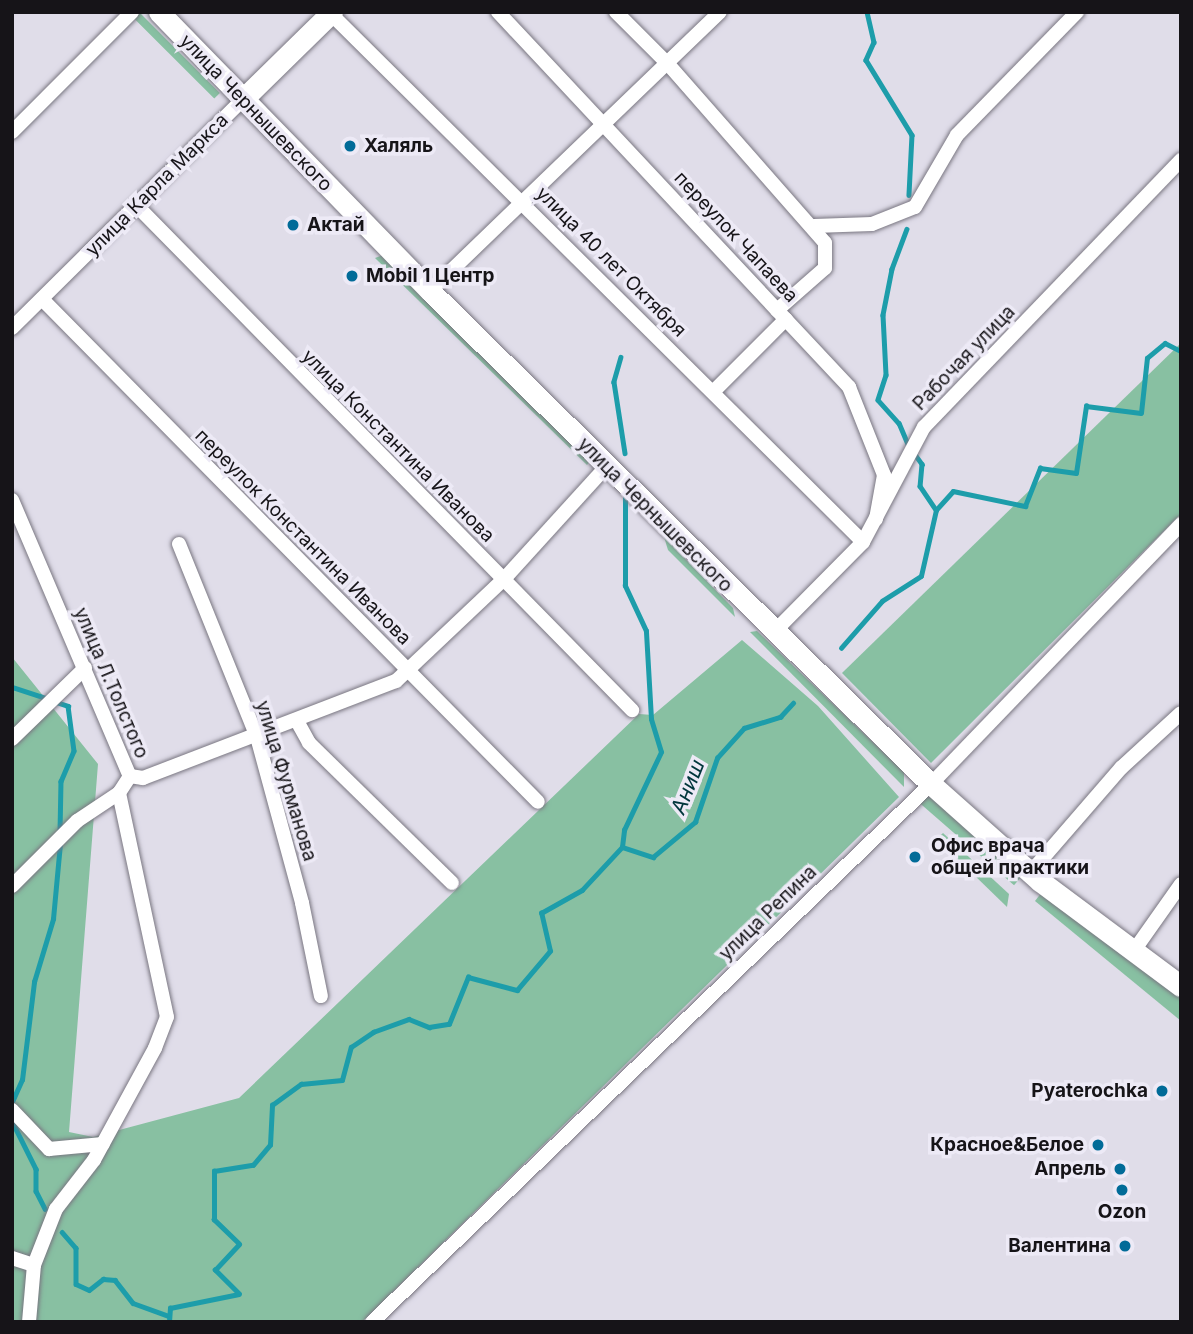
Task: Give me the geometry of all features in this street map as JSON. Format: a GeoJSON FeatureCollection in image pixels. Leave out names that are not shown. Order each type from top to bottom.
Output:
{"type":"FeatureCollection","features":[{"type":"Feature","properties":{"kind":"street"},"geometry":{"type":"LineString","coordinates":[[12,132],[132,12]]}},
{"type":"Feature","properties":{"kind":"street","name":"улица Чернышевского"},"geometry":{"type":"LineString","coordinates":[[159,12],[430,291],[773,633],[931,784],[1030,873],[1181,986]]}},
{"type":"Feature","properties":{"kind":"street","name":"переулок Чапаева"},"geometry":{"type":"LineString","coordinates":[[498,12],[849,387],[884,475],[876,519]]}},
{"type":"Feature","properties":{"kind":"street"},"geometry":{"type":"LineString","coordinates":[[616,12],[668,64],[814,226],[825,243],[825,268],[713,391]]}},
{"type":"Feature","properties":{"kind":"street"},"geometry":{"type":"LineString","coordinates":[[430,291],[720,12]]}},
{"type":"Feature","properties":{"kind":"street"},"geometry":{"type":"LineString","coordinates":[[814,226],[872,224],[915,207],[957,135],[1077,12]]}},
{"type":"Feature","properties":{"kind":"street","name":"улица Карла Маркса"},"geometry":{"type":"LineString","coordinates":[[12,328],[138,208],[331,13]]}},
{"type":"Feature","properties":{"kind":"street","name":"улица 40 лет Октября"},"geometry":{"type":"LineString","coordinates":[[331,13],[863,542]]}},
{"type":"Feature","properties":{"kind":"street","name":"Рабочая улица"},"geometry":{"type":"LineString","coordinates":[[773,633],[863,542],[924,427],[1181,160]]}},
{"type":"Feature","properties":{"kind":"street","name":"улица Константина Иванова"},"geometry":{"type":"LineString","coordinates":[[138,208],[632,710]]}},
{"type":"Feature","properties":{"kind":"street","name":"переулок Константина Иванова"},"geometry":{"type":"LineString","coordinates":[[42,299],[538,802]]}},
{"type":"Feature","properties":{"kind":"street"},"geometry":{"type":"LineString","coordinates":[[130,776],[143,778],[257,737],[396,681],[504,579],[607,466]]}},
{"type":"Feature","properties":{"kind":"street","name":"улица Л.Толстого"},"geometry":{"type":"LineString","coordinates":[[12,500],[130,776],[119,793]]}},
{"type":"Feature","properties":{"kind":"street","name":"улица Репина"},"geometry":{"type":"LineString","coordinates":[[372,1322],[931,784],[1181,524]]}},
{"type":"Feature","properties":{"kind":"street","name":"улица Фурманова"},"geometry":{"type":"LineString","coordinates":[[179,544],[257,737],[302,903],[321,996]]}},
{"type":"Feature","properties":{"kind":"street"},"geometry":{"type":"LineString","coordinates":[[12,739],[85,668]]}},
{"type":"Feature","properties":{"kind":"street"},"geometry":{"type":"LineString","coordinates":[[1030,873],[1121,768],[1181,713]]}},
{"type":"Feature","properties":{"kind":"street"},"geometry":{"type":"LineString","coordinates":[[297,721],[309,743],[452,883]]}},
{"type":"Feature","properties":{"kind":"street"},"geometry":{"type":"LineString","coordinates":[[12,886],[76,821],[119,793],[167,1017],[155,1048],[103,1144],[57,1209],[34,1265],[29,1322]]}},
{"type":"Feature","properties":{"kind":"street"},"geometry":{"type":"LineString","coordinates":[[1133,952],[1181,884]]}},
{"type":"Feature","properties":{"kind":"street"},"geometry":{"type":"LineString","coordinates":[[12,1110],[49,1149],[103,1144]]}},
{"type":"Feature","properties":{"kind":"street"},"geometry":{"type":"LineString","coordinates":[[12,1258],[34,1265]]}},
{"type":"Feature","properties":{"kind":"green space"},"geometry":{"type":"Polygon","coordinates":[[[140,13],[220,93],[214,99],[134,19],[140,13]]]}},
{"type":"Feature","properties":{"kind":"green space"},"geometry":{"type":"Polygon","coordinates":[[[383,255],[590,461],[587,465],[375,258],[383,255]]]}},
{"type":"Feature","properties":{"kind":"green space"},"geometry":{"type":"Polygon","coordinates":[[[1181,343],[1181,514],[931,763],[842,673],[1181,343]]]}},
{"type":"Feature","properties":{"kind":"green space"},"geometry":{"type":"Polygon","coordinates":[[[664,537],[733,608],[735,617],[668,550],[664,537]]]}},
{"type":"Feature","properties":{"kind":"green space"},"geometry":{"type":"Polygon","coordinates":[[[757,631],[904,772],[904,787],[750,632],[757,631]]]}},
{"type":"Feature","properties":{"kind":"green space"},"geometry":{"type":"Polygon","coordinates":[[[742,640],[818,706],[899,797],[362,1322],[12,1322],[12,657],[98,764],[69,1132],[93,1137],[239,1098],[639,714],[653,715],[742,640]]]}},
{"type":"Feature","properties":{"kind":"green space"},"geometry":{"type":"Polygon","coordinates":[[[929,794],[1023,875],[1014,885],[920,804],[929,794]]]}},
{"type":"Feature","properties":{"kind":"green space"},"geometry":{"type":"Polygon","coordinates":[[[943,833],[1009,894],[1007,907],[937,839],[943,833]]]}},
{"type":"Feature","properties":{"kind":"green space"},"geometry":{"type":"Polygon","coordinates":[[[1042,892],[1181,997],[1181,1021],[1035,901],[1042,892]]]}},
{"type":"Feature","properties":{"kind":"waterway"},"geometry":{"type":"LineString","coordinates":[[867,12],[874,42],[866,60],[912,135],[909,195]]}},
{"type":"Feature","properties":{"kind":"waterway"},"geometry":{"type":"LineString","coordinates":[[907,229],[892,269],[883,315],[886,375],[878,400],[899,423],[909,446]]}},
{"type":"Feature","properties":{"kind":"waterway","name":"Аниш"},"geometry":{"type":"LineString","coordinates":[[841,648],[882,601],[921,576],[936,510],[953,491],[1025,506],[1040,468],[1076,473],[1086,406],[1141,413],[1147,358],[1165,343],[1181,351]]}},
{"type":"Feature","properties":{"kind":"waterway"},"geometry":{"type":"LineString","coordinates":[[621,357],[614,382],[625,453]]}},
{"type":"Feature","properties":{"kind":"waterway"},"geometry":{"type":"LineString","coordinates":[[914,453],[922,464],[920,486],[936,510]]}},
{"type":"Feature","properties":{"kind":"waterway"},"geometry":{"type":"LineString","coordinates":[[622,847],[624,830],[661,752],[651,719],[646,631],[625,586],[625,497]]}},
{"type":"Feature","properties":{"kind":"waterway"},"geometry":{"type":"LineString","coordinates":[[12,687],[48,699]]}},
{"type":"Feature","properties":{"kind":"waterway"},"geometry":{"type":"LineString","coordinates":[[56,702],[68,706],[74,751],[61,781],[60,832]]}},
{"type":"Feature","properties":{"kind":"waterway","name":"Аниш"},"geometry":{"type":"LineString","coordinates":[[169,1322],[170,1308],[239,1294],[215,1270],[239,1244],[214,1220],[214,1171],[253,1165],[270,1145],[272,1105],[301,1084],[342,1080],[351,1047],[373,1032],[409,1019],[429,1027],[449,1024],[468,977],[517,990],[550,951],[541,913],[582,890],[622,847],[653,857],[695,822],[717,758],[744,728],[780,717],[793,703]]}},
{"type":"Feature","properties":{"kind":"waterway"},"geometry":{"type":"LineString","coordinates":[[12,1102],[22,1080],[34,982],[53,919],[60,844]]}},
{"type":"Feature","properties":{"kind":"waterway"},"geometry":{"type":"LineString","coordinates":[[12,1121],[36,1169],[36,1191],[45,1209]]}},
{"type":"Feature","properties":{"kind":"waterway"},"geometry":{"type":"LineString","coordinates":[[62,1232],[76,1248],[76,1284],[89,1290],[103,1279],[115,1280],[133,1303],[169,1316]]}},
{"type":"Feature","properties":{"kind":"place","name":"Халяль"},"geometry":{"type":"Point","coordinates":[350,146]}},
{"type":"Feature","properties":{"kind":"place","name":"Актай"},"geometry":{"type":"Point","coordinates":[293,225]}},
{"type":"Feature","properties":{"kind":"place","name":"Mobil 1 Центр"},"geometry":{"type":"Point","coordinates":[352,276]}},
{"type":"Feature","properties":{"kind":"place","name":"Офис врача общей практики"},"geometry":{"type":"Point","coordinates":[915,857]}},
{"type":"Feature","properties":{"kind":"place","name":"Pyaterochka"},"geometry":{"type":"Point","coordinates":[1162,1091]}},
{"type":"Feature","properties":{"kind":"place","name":"Красное&Белое"},"geometry":{"type":"Point","coordinates":[1098,1145]}},
{"type":"Feature","properties":{"kind":"place","name":"Апрель"},"geometry":{"type":"Point","coordinates":[1120,1169]}},
{"type":"Feature","properties":{"kind":"place","name":"Ozon"},"geometry":{"type":"Point","coordinates":[1122,1190]}},
{"type":"Feature","properties":{"kind":"place","name":"Валентина"},"geometry":{"type":"Point","coordinates":[1125,1246]}}]}
